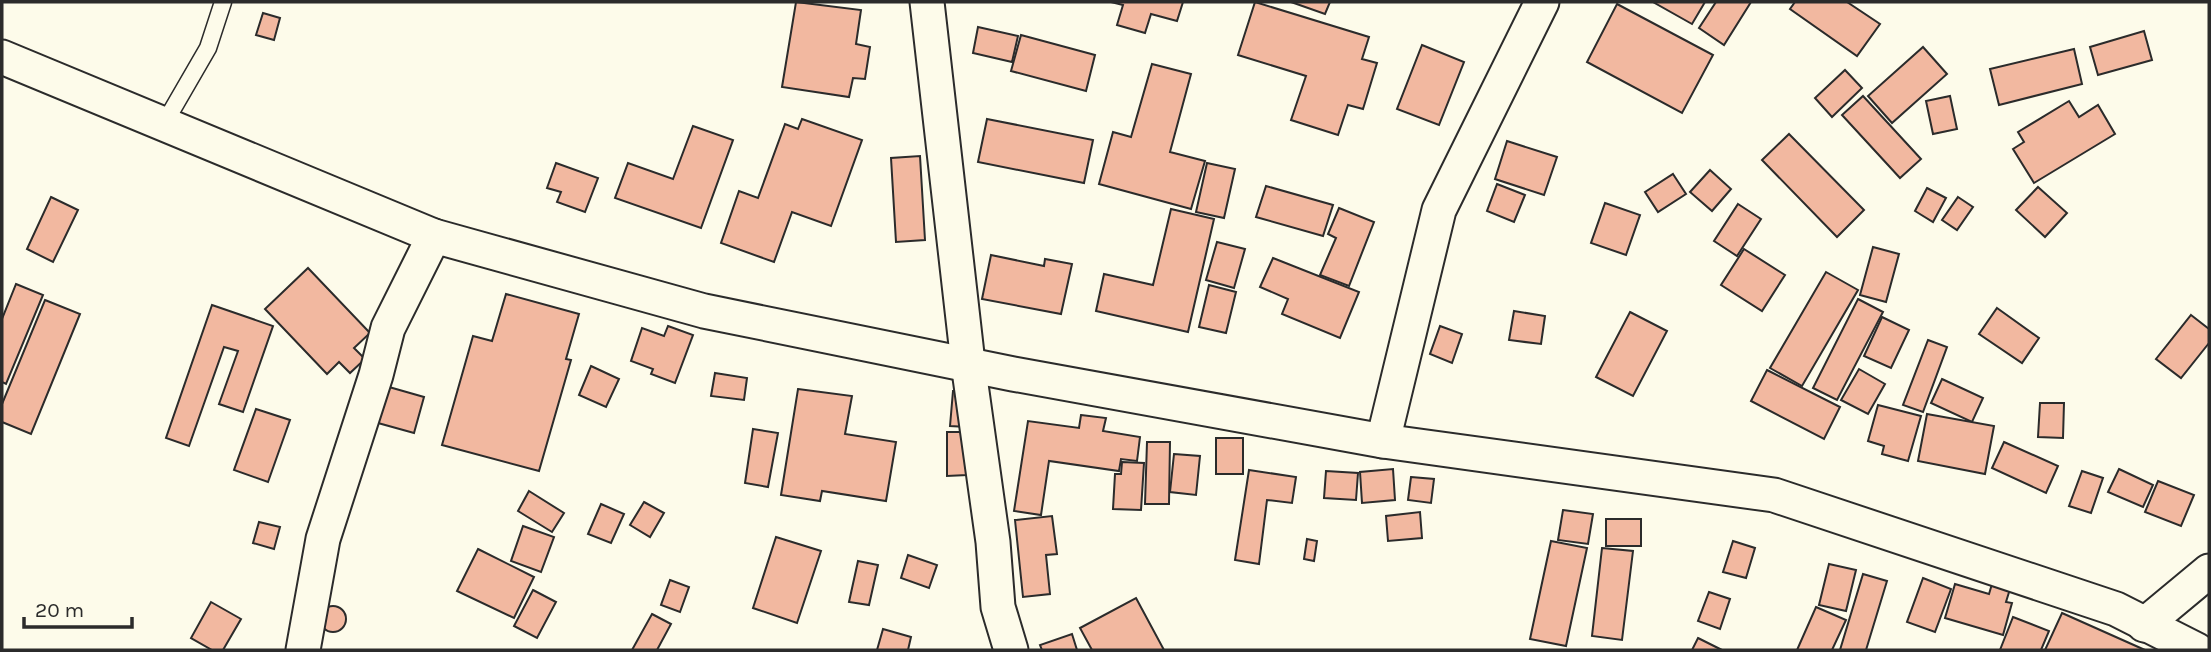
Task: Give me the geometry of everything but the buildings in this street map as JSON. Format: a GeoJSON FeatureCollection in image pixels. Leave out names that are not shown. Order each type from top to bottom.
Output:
{"type":"FeatureCollection","features":[{"type":"Feature","properties":{"kind":"street"},"geometry":{"type":"LineString","coordinates":[[927,2],[968,363],[993,542],[998,607],[1011,650]]}},
{"type":"Feature","properties":{"kind":"street"},"geometry":{"type":"LineString","coordinates":[[1383,441],[1439,210],[1542,2]]}},
{"type":"Feature","properties":{"kind":"street"},"geometry":{"type":"LineString","coordinates":[[2,57],[434,236],[704,311],[1013,374],[1383,441],[1774,495],[2116,609],[2197,650]]}},
{"type":"Feature","properties":{"kind":"street"},"geometry":{"type":"LineString","coordinates":[[303,650],[323,539],[376,375],[388,328],[434,236]]}},
{"type":"Feature","properties":{"kind":"street"},"geometry":{"type":"LineString","coordinates":[[2144,625],[2209,572]]}},
{"type":"Feature","properties":{"kind":"lane"},"geometry":{"type":"LineString","coordinates":[[164,124],[208,48],[223,2]]}}]}
